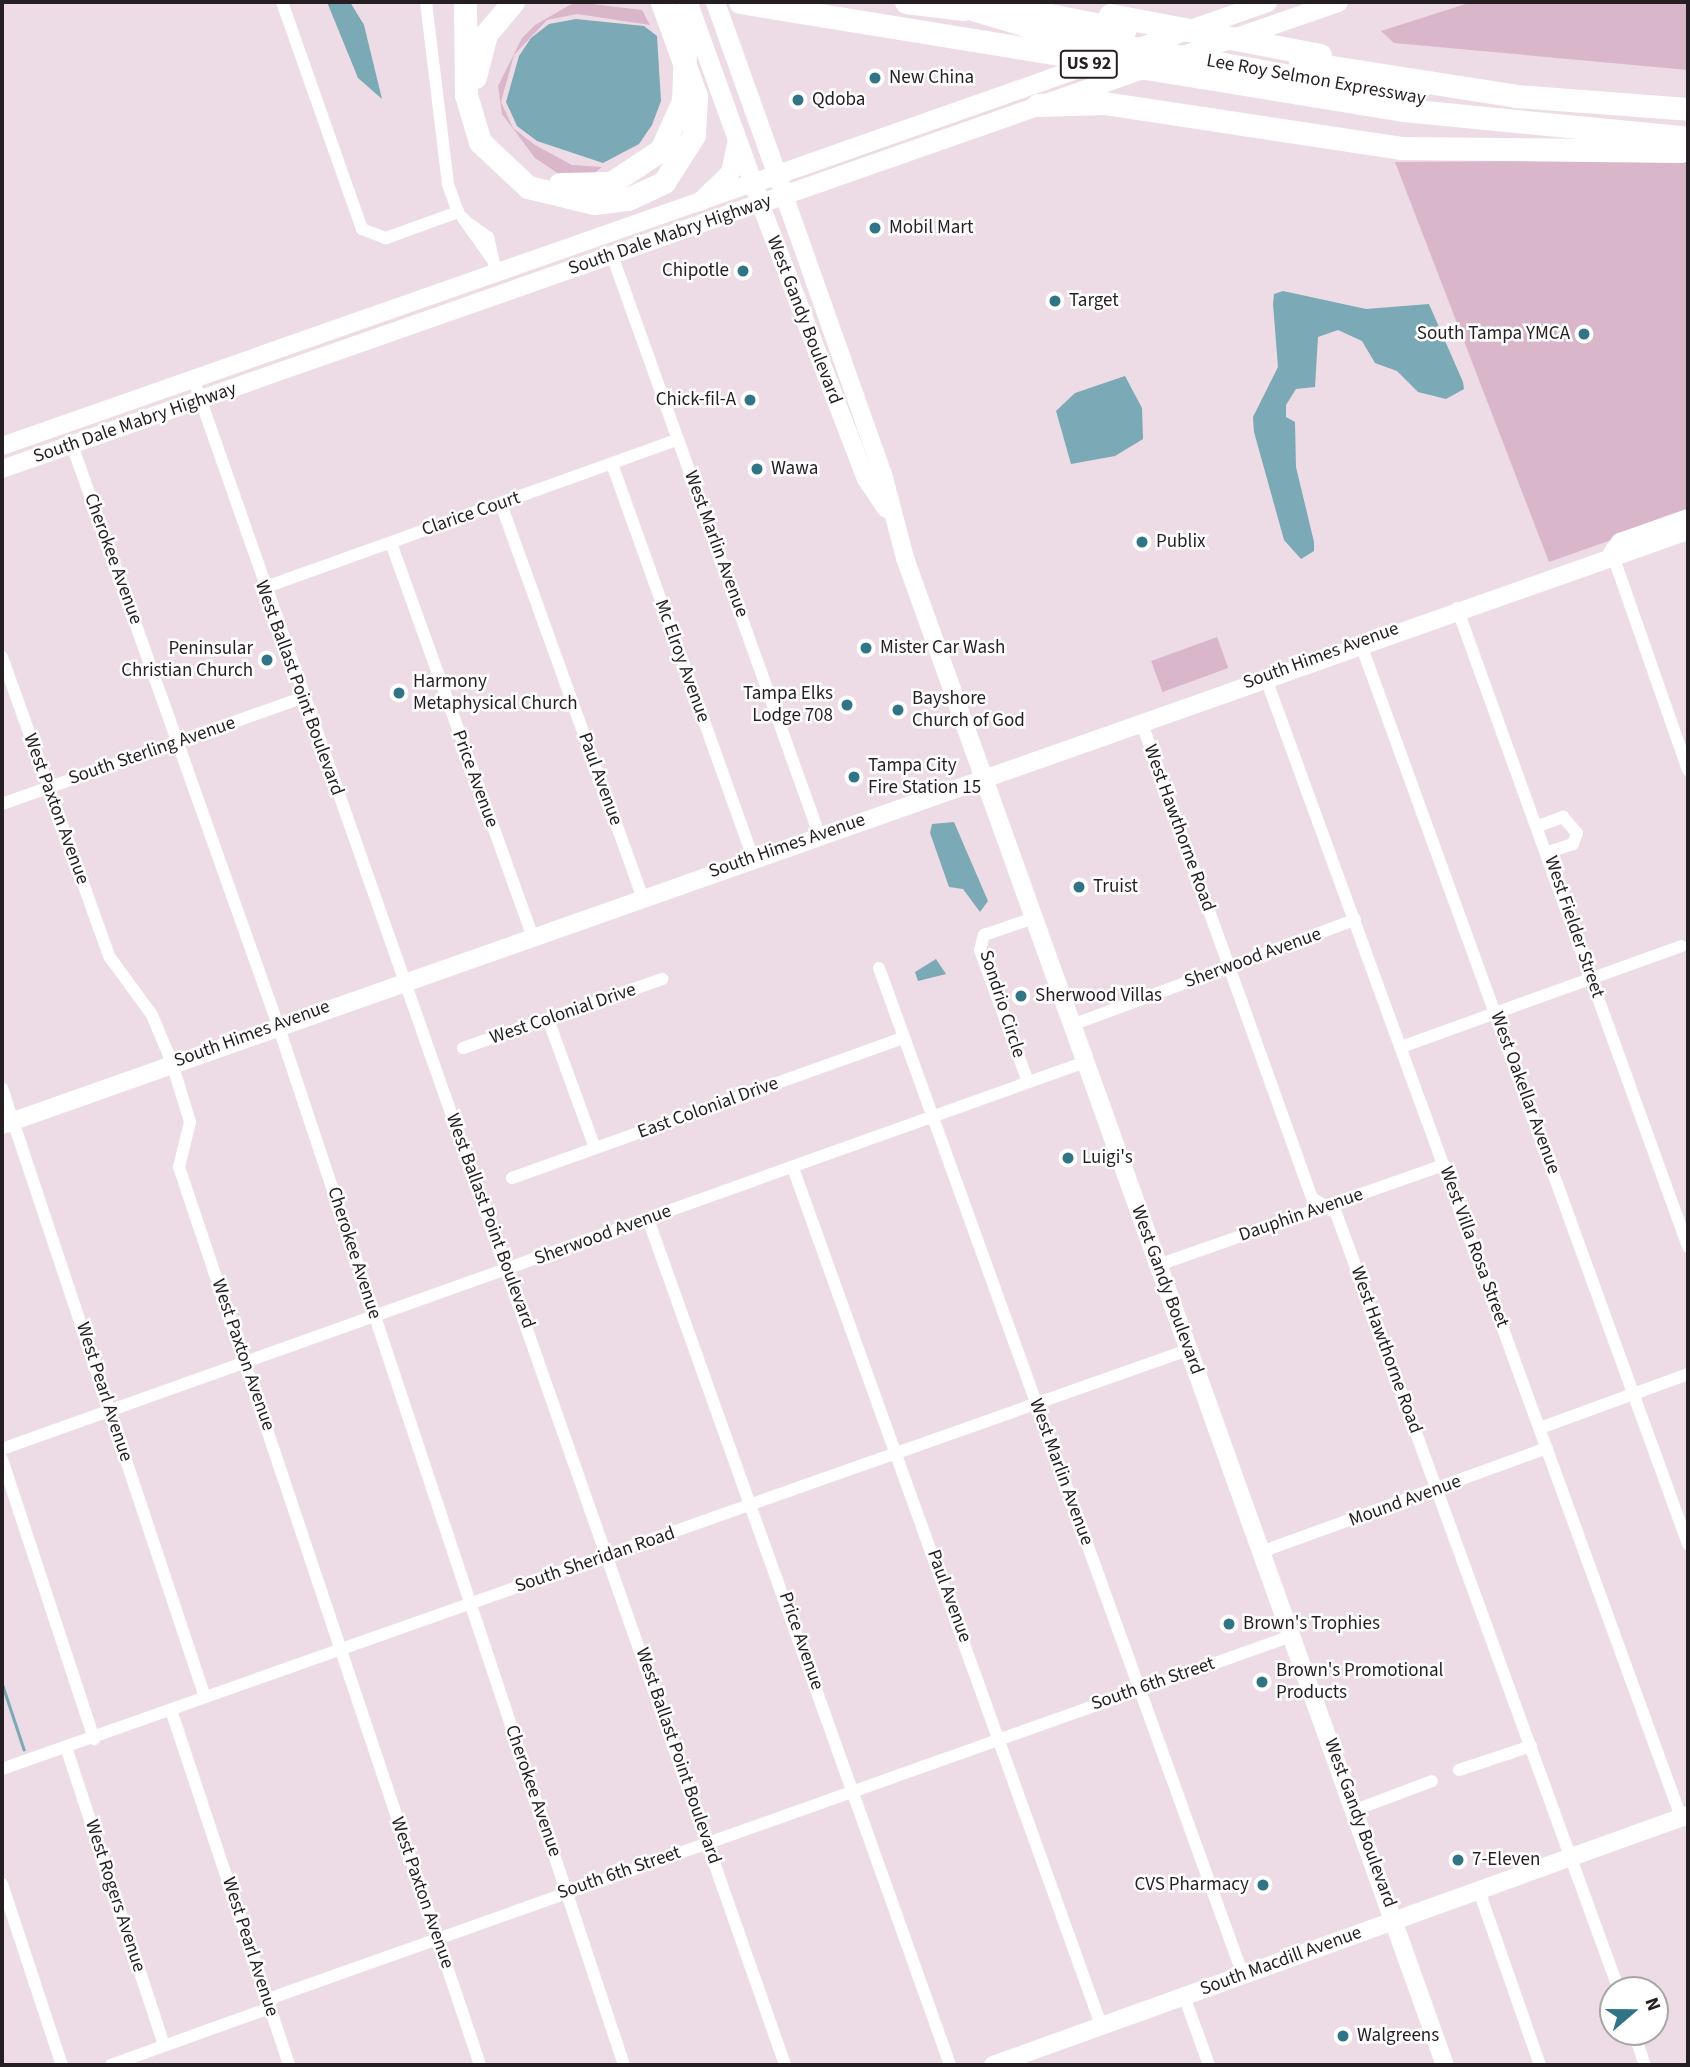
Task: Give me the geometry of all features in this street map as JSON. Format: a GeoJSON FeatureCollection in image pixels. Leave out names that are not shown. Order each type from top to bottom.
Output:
{"type":"FeatureCollection","features":[{"type":"Feature","properties":{"kind":"highway"},"geometry":{"type":"LineString","coordinates":[[465,2],[466,95],[477,135],[508,175],[539,192],[606,202],[653,190],[689,149],[697,104],[662,2]]}},
{"type":"Feature","properties":{"kind":"highway"},"geometry":{"type":"LineString","coordinates":[[513,2],[478,54],[481,119],[491,139],[522,169],[587,187],[631,175],[671,135],[685,85],[687,2]]}},
{"type":"Feature","properties":{"kind":"highway"},"geometry":{"type":"LineString","coordinates":[[906,2],[1102,26]]}},
{"type":"Feature","properties":{"kind":"highway","name":"Lee Roy Selmon Expressway"},"geometry":{"type":"LineString","coordinates":[[950,2],[1056,34],[1278,60]]}},
{"type":"Feature","properties":{"kind":"highway"},"geometry":{"type":"LineString","coordinates":[[984,2],[1278,60],[1479,92],[1686,99]]}},
{"type":"Feature","properties":{"kind":"highway","name":"Lee Roy Selmon Expressway"},"geometry":{"type":"LineString","coordinates":[[1060,2],[1278,60],[1525,113],[1688,131]]}},
{"type":"Feature","properties":{"kind":"highway"},"geometry":{"type":"LineString","coordinates":[[752,4],[1017,44],[1235,83],[1464,119],[1688,138]]}},
{"type":"Feature","properties":{"kind":"highway"},"geometry":{"type":"LineString","coordinates":[[1038,105],[1104,103],[1401,148],[1688,151]]}},
{"type":"Feature","properties":{"kind":"main road","name":"West Gandy Boulevard"},"geometry":{"type":"LineString","coordinates":[[687,2],[752,183],[866,479],[890,515]]}},
{"type":"Feature","properties":{"kind":"main road","name":"West Gandy Boulevard"},"geometry":{"type":"LineString","coordinates":[[715,2],[883,474],[890,515],[1445,2065]]}},
{"type":"Feature","properties":{"kind":"main road","name":"South Dale Mabry Highway"},"geometry":{"type":"LineString","coordinates":[[2,446],[358,318],[494,265],[700,201],[1267,2]]}},
{"type":"Feature","properties":{"kind":"main road","name":"South Dale Mabry Highway"},"geometry":{"type":"LineString","coordinates":[[2,469],[1338,2]]}},
{"type":"Feature","properties":{"kind":"main road"},"geometry":{"type":"LineString","coordinates":[[758,125],[785,155],[811,162]]}},
{"type":"Feature","properties":{"kind":"main road"},"geometry":{"type":"LineString","coordinates":[[700,201],[730,172],[736,138]]}},
{"type":"Feature","properties":{"kind":"main road"},"geometry":{"type":"LineString","coordinates":[[494,265],[504,293]]}},
{"type":"Feature","properties":{"kind":"main road"},"geometry":{"type":"LineString","coordinates":[[358,318],[367,341]]}},
{"type":"Feature","properties":{"kind":"main road","name":"South Himes Avenue"},"geometry":{"type":"LineString","coordinates":[[1612,553],[1620,542],[1688,518]]}},
{"type":"Feature","properties":{"kind":"main road","name":"South Himes Avenue"},"geometry":{"type":"LineString","coordinates":[[8,1123],[642,896],[984,779],[1612,553],[1688,531]]}},
{"type":"Feature","properties":{"kind":"main road","name":"South Macdill Avenue"},"geometry":{"type":"LineString","coordinates":[[993,2065],[1685,1816]]}},
{"type":"Feature","properties":{"kind":"street"},"geometry":{"type":"LineString","coordinates":[[282,2],[362,229],[386,238],[461,216]]}},
{"type":"Feature","properties":{"kind":"street"},"geometry":{"type":"LineString","coordinates":[[426,2],[448,184],[461,216],[488,237],[494,265]]}},
{"type":"Feature","properties":{"kind":"street","name":"West Marlin Avenue"},"geometry":{"type":"LineString","coordinates":[[612,255],[819,834]]}},
{"type":"Feature","properties":{"kind":"street","name":"West Ballast Point Boulevard"},"geometry":{"type":"LineString","coordinates":[[193,378],[198,400],[263,588],[508,1269],[785,2065]]}},
{"type":"Feature","properties":{"kind":"street","name":"Clarice Court"},"geometry":{"type":"LineString","coordinates":[[263,588],[678,439]]}},
{"type":"Feature","properties":{"kind":"street","name":"Cherokee Avenue"},"geometry":{"type":"LineString","coordinates":[[72,444],[278,1025],[624,2065]]}},
{"type":"Feature","properties":{"kind":"street","name":"Mc Elroy Avenue"},"geometry":{"type":"LineString","coordinates":[[612,464],[753,857]]}},
{"type":"Feature","properties":{"kind":"street","name":"Paul Avenue"},"geometry":{"type":"LineString","coordinates":[[501,504],[642,896]]}},
{"type":"Feature","properties":{"kind":"street","name":"Price Avenue"},"geometry":{"type":"LineString","coordinates":[[391,543],[532,935]]}},
{"type":"Feature","properties":{"kind":"street"},"geometry":{"type":"LineString","coordinates":[[1612,553],[1688,770]]}},
{"type":"Feature","properties":{"kind":"street","name":"West Fielder Street"},"geometry":{"type":"LineString","coordinates":[[1457,608],[1548,852],[1688,1247]]}},
{"type":"Feature","properties":{"kind":"street","name":"West Oakellar Avenue"},"geometry":{"type":"LineString","coordinates":[[1360,642],[1688,1545]]}},
{"type":"Feature","properties":{"kind":"street","name":"West Paxton Avenue"},"geometry":{"type":"LineString","coordinates":[[2,657],[109,956],[152,1015],[172,1063],[190,1122],[179,1167],[480,2065]]}},
{"type":"Feature","properties":{"kind":"street","name":"West Villa Rosa Street"},"geometry":{"type":"LineString","coordinates":[[1265,676],[1547,1448],[1685,1816]]}},
{"type":"Feature","properties":{"kind":"street","name":"South Sterling Avenue"},"geometry":{"type":"LineString","coordinates":[[2,804],[302,698]]}},
{"type":"Feature","properties":{"kind":"street","name":"West Hawthorne Road"},"geometry":{"type":"LineString","coordinates":[[1140,721],[1312,1198],[1336,1213],[1614,1976]]}},
{"type":"Feature","properties":{"kind":"street"},"geometry":{"type":"LineString","coordinates":[[1538,826],[1563,817],[1577,833],[1573,844],[1548,852]]}},
{"type":"Feature","properties":{"kind":"street","name":"Sondrio Circle"},"geometry":{"type":"LineString","coordinates":[[1028,1082],[980,950],[984,935],[1034,918]]}},
{"type":"Feature","properties":{"kind":"street","name":"Sherwood Avenue"},"geometry":{"type":"LineString","coordinates":[[1072,1025],[1355,920]]}},
{"type":"Feature","properties":{"kind":"street"},"geometry":{"type":"LineString","coordinates":[[1401,1047],[1591,976],[1681,946]]}},
{"type":"Feature","properties":{"kind":"street","name":"West Marlin Avenue"},"geometry":{"type":"LineString","coordinates":[[879,968],[1243,1976]]}},
{"type":"Feature","properties":{"kind":"street","name":"West Colonial Drive"},"geometry":{"type":"LineString","coordinates":[[463,1048],[662,979]]}},
{"type":"Feature","properties":{"kind":"street"},"geometry":{"type":"LineString","coordinates":[[548,1019],[595,1148]]}},
{"type":"Feature","properties":{"kind":"street","name":"East Colonial Drive"},"geometry":{"type":"LineString","coordinates":[[512,1178],[904,1038]]}},
{"type":"Feature","properties":{"kind":"street","name":"Sherwood Avenue"},"geometry":{"type":"LineString","coordinates":[[2,1448],[1085,1062]]}},
{"type":"Feature","properties":{"kind":"street","name":"West Pearl Avenue"},"geometry":{"type":"LineString","coordinates":[[2,1088],[8,1123],[111,1410],[205,1698]]}},
{"type":"Feature","properties":{"kind":"street","name":"Dauphin Avenue"},"geometry":{"type":"LineString","coordinates":[[1157,1265],[1444,1165]]}},
{"type":"Feature","properties":{"kind":"street","name":"Paul Avenue"},"geometry":{"type":"LineString","coordinates":[[793,1168],[898,1453],[1101,2025]]}},
{"type":"Feature","properties":{"kind":"street","name":"Price Avenue"},"geometry":{"type":"LineString","coordinates":[[648,1219],[753,1504],[950,2065]]}},
{"type":"Feature","properties":{"kind":"street","name":"South Sheridan Road"},"geometry":{"type":"LineString","coordinates":[[2,1769],[94,1739],[1188,1350]]}},
{"type":"Feature","properties":{"kind":"street"},"geometry":{"type":"LineString","coordinates":[[1540,1428],[1688,1374]]}},
{"type":"Feature","properties":{"kind":"street","name":"Mound Avenue"},"geometry":{"type":"LineString","coordinates":[[1261,1552],[1438,1490],[1547,1448]]}},
{"type":"Feature","properties":{"kind":"street"},"geometry":{"type":"LineString","coordinates":[[2,1459],[94,1739]]}},
{"type":"Feature","properties":{"kind":"street","name":"South 6th Street"},"geometry":{"type":"LineString","coordinates":[[111,2065],[128,2062],[268,2003],[437,1938],[1291,1636]]}},
{"type":"Feature","properties":{"kind":"street","name":"West Pearl Avenue"},"geometry":{"type":"LineString","coordinates":[[171,1710],[289,2065]]}},
{"type":"Feature","properties":{"kind":"street"},"geometry":{"type":"LineString","coordinates":[[1459,1770],[1531,1746]]}},
{"type":"Feature","properties":{"kind":"street","name":"West Rogers Avenue"},"geometry":{"type":"LineString","coordinates":[[66,1747],[164,2045]]}},
{"type":"Feature","properties":{"kind":"street"},"geometry":{"type":"LineString","coordinates":[[1355,1810],[1432,1781]]}},
{"type":"Feature","properties":{"kind":"street"},"geometry":{"type":"LineString","coordinates":[[2,1884],[62,2065]]}},
{"type":"Feature","properties":{"kind":"street"},"geometry":{"type":"LineString","coordinates":[[1479,1891],[1540,2065]]}},
{"type":"Feature","properties":{"kind":"street"},"geometry":{"type":"LineString","coordinates":[[1184,1996],[1209,2065]]}},
{"type":"Feature","properties":{"kind":"street"},"geometry":{"type":"LineString","coordinates":[[1639,2046],[1646,2065]]}},
{"type":"Feature","properties":{"kind":"shaded area"},"geometry":{"type":"Polygon","coordinates":[[[575,2],[642,10],[650,25],[577,14],[547,20],[514,55],[501,102],[513,128],[535,145],[572,165],[602,167],[591,176],[562,176],[535,158],[502,114],[498,86],[522,38],[535,25],[575,2]]]}},
{"type":"Feature","properties":{"kind":"shaded area"},"geometry":{"type":"Polygon","coordinates":[[[1472,2],[1688,2],[1688,70],[1394,43],[1381,31],[1472,2]]]}},
{"type":"Feature","properties":{"kind":"shaded area","name":"South Tampa YMCA"},"geometry":{"type":"Polygon","coordinates":[[[1688,160],[1688,513],[1549,562],[1395,162],[1688,160]]]}},
{"type":"Feature","properties":{"kind":"shaded area"},"geometry":{"type":"Polygon","coordinates":[[[1217,637],[1228,668],[1163,692],[1151,661],[1217,637]]]}},
{"type":"Feature","properties":{"kind":"water"},"geometry":{"type":"Polygon","coordinates":[[[327,2],[350,2],[364,25],[382,99],[358,78],[327,2]]]}},
{"type":"Feature","properties":{"kind":"water"},"geometry":{"type":"Polygon","coordinates":[[[576,19],[644,26],[657,36],[661,101],[652,125],[639,144],[603,163],[537,141],[517,126],[506,102],[519,56],[531,38],[549,24],[576,19]]]}},
{"type":"Feature","properties":{"kind":"water"},"geometry":{"type":"Polygon","coordinates":[[[1283,291],[1366,309],[1429,304],[1464,389],[1446,399],[1418,392],[1397,371],[1375,363],[1362,341],[1338,330],[1318,337],[1315,387],[1296,389],[1286,405],[1286,417],[1295,422],[1296,467],[1314,542],[1314,551],[1301,559],[1284,540],[1254,432],[1253,417],[1278,367],[1273,304],[1274,294],[1283,291]]]}},
{"type":"Feature","properties":{"kind":"water"},"geometry":{"type":"Polygon","coordinates":[[[1125,376],[1142,408],[1143,439],[1115,456],[1071,464],[1056,411],[1075,393],[1125,376]]]}},
{"type":"Feature","properties":{"kind":"water"},"geometry":{"type":"Polygon","coordinates":[[[954,822],[988,901],[980,912],[963,889],[949,887],[930,833],[932,824],[954,822]]]}},
{"type":"Feature","properties":{"kind":"water"},"geometry":{"type":"Polygon","coordinates":[[[936,959],[946,974],[918,981],[915,972],[936,959]]]}},
{"type":"Feature","properties":{"kind":"waterway"},"geometry":{"type":"LineString","coordinates":[[2,1683],[24,1749]]}},
{"type":"Feature","properties":{"kind":"place","name":"New China"},"geometry":{"type":"Point","coordinates":[875,78]}},
{"type":"Feature","properties":{"kind":"place","name":"Qdoba"},"geometry":{"type":"Point","coordinates":[798,100]}},
{"type":"Feature","properties":{"kind":"place","name":"Mobil Mart"},"geometry":{"type":"Point","coordinates":[875,228]}},
{"type":"Feature","properties":{"kind":"place","name":"Chipotle"},"geometry":{"type":"Point","coordinates":[743,271]}},
{"type":"Feature","properties":{"kind":"place","name":"Target"},"geometry":{"type":"Point","coordinates":[1055,301]}},
{"type":"Feature","properties":{"kind":"place","name":"South Tampa YMCA"},"geometry":{"type":"Point","coordinates":[1584,334]}},
{"type":"Feature","properties":{"kind":"place","name":"Chick-fil-A"},"geometry":{"type":"Point","coordinates":[750,400]}},
{"type":"Feature","properties":{"kind":"place","name":"Wawa"},"geometry":{"type":"Point","coordinates":[757,469]}},
{"type":"Feature","properties":{"kind":"place","name":"Publix"},"geometry":{"type":"Point","coordinates":[1142,542]}},
{"type":"Feature","properties":{"kind":"place","name":"Mister Car Wash"},"geometry":{"type":"Point","coordinates":[866,648]}},
{"type":"Feature","properties":{"kind":"place","name":"Peninsular Christian Church"},"geometry":{"type":"Point","coordinates":[267,660]}},
{"type":"Feature","properties":{"kind":"place","name":"Harmony Metaphysical Church"},"geometry":{"type":"Point","coordinates":[399,693]}},
{"type":"Feature","properties":{"kind":"place","name":"Tampa Elks Lodge 708"},"geometry":{"type":"Point","coordinates":[847,705]}},
{"type":"Feature","properties":{"kind":"place","name":"Bayshore Church of God"},"geometry":{"type":"Point","coordinates":[898,710]}},
{"type":"Feature","properties":{"kind":"place","name":"Tampa City Fire Station 15"},"geometry":{"type":"Point","coordinates":[854,777]}},
{"type":"Feature","properties":{"kind":"place","name":"Truist"},"geometry":{"type":"Point","coordinates":[1079,887]}},
{"type":"Feature","properties":{"kind":"place","name":"Sherwood Villas"},"geometry":{"type":"Point","coordinates":[1021,996]}},
{"type":"Feature","properties":{"kind":"place","name":"Luigi's"},"geometry":{"type":"Point","coordinates":[1068,1158]}},
{"type":"Feature","properties":{"kind":"place","name":"Brown's Trophies"},"geometry":{"type":"Point","coordinates":[1229,1624]}},
{"type":"Feature","properties":{"kind":"place","name":"Brown's Promotional Products"},"geometry":{"type":"Point","coordinates":[1262,1682]}},
{"type":"Feature","properties":{"kind":"place","name":"7-Eleven"},"geometry":{"type":"Point","coordinates":[1458,1860]}},
{"type":"Feature","properties":{"kind":"place","name":"CVS Pharmacy"},"geometry":{"type":"Point","coordinates":[1263,1885]}},
{"type":"Feature","properties":{"kind":"place","name":"Walgreens"},"geometry":{"type":"Point","coordinates":[1343,2036]}}]}
